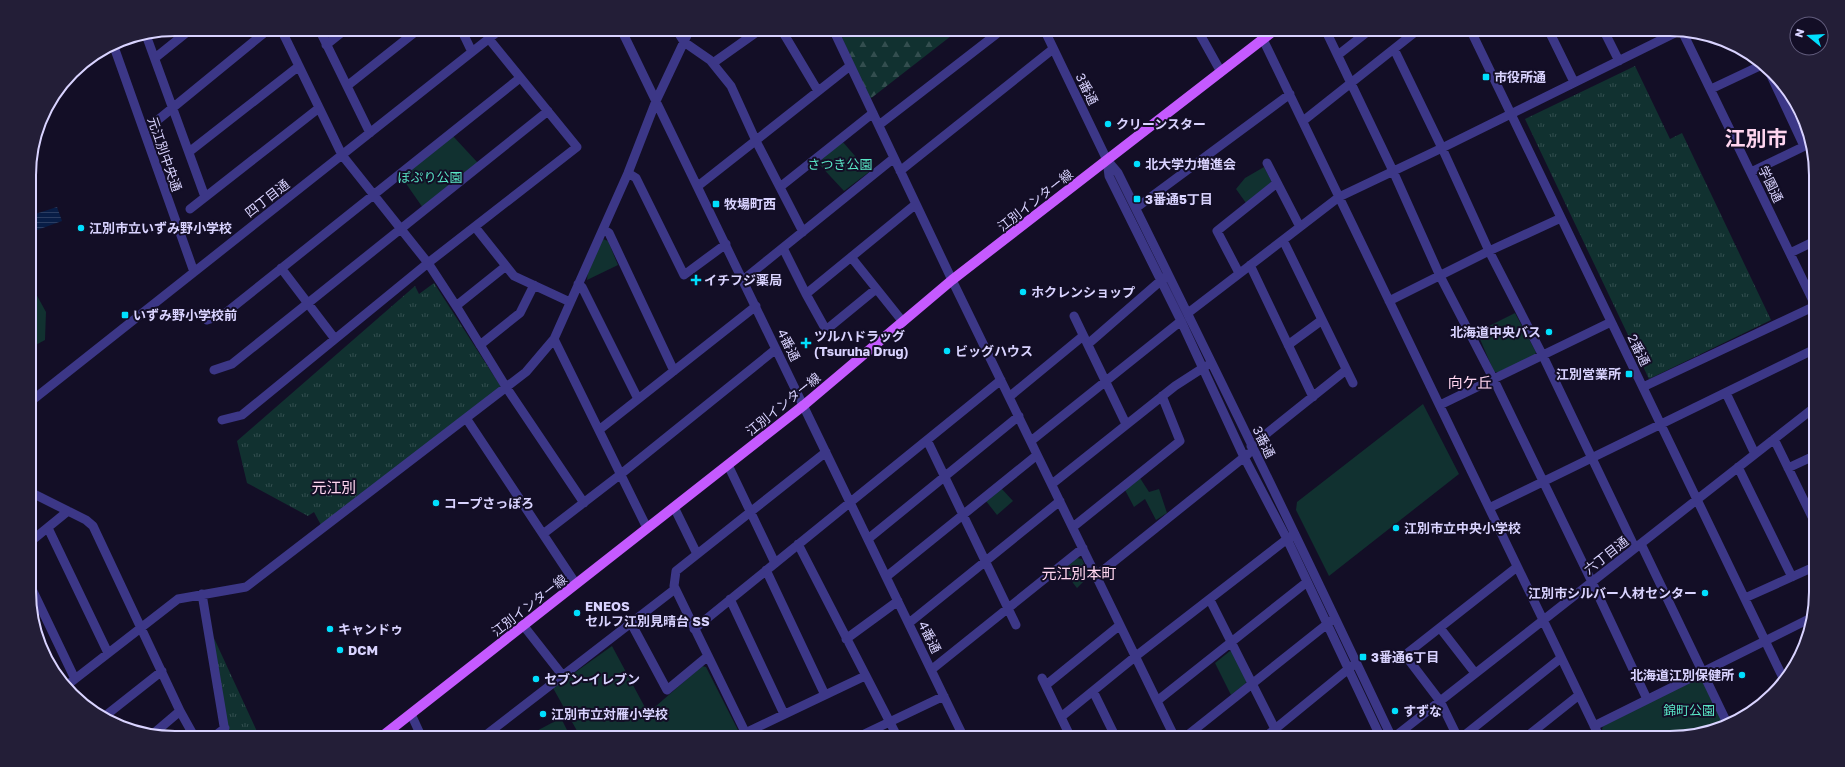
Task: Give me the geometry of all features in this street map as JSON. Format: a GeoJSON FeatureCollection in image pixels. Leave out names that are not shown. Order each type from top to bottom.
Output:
{"type":"FeatureCollection","features":[{"type":"Feature","properties":{"kind":"main road","name":"江別インター線"},"geometry":{"type":"LineString","coordinates":[[389,731],[804,405],[952,280],[1267,36]]}},
{"type":"Feature","properties":{"kind":"street"},"geometry":{"type":"LineString","coordinates":[[155,58],[182,36]]}},
{"type":"Feature","properties":{"kind":"street"},"geometry":{"type":"LineString","coordinates":[[159,119],[260,36]]}},
{"type":"Feature","properties":{"kind":"street"},"geometry":{"type":"LineString","coordinates":[[284,36],[342,155],[428,263],[480,344],[506,388],[584,503]]}},
{"type":"Feature","properties":{"kind":"street"},"geometry":{"type":"LineString","coordinates":[[322,36],[370,133]]}},
{"type":"Feature","properties":{"kind":"street"},"geometry":{"type":"LineString","coordinates":[[326,45],[337,36]]}},
{"type":"Feature","properties":{"kind":"street"},"geometry":{"type":"LineString","coordinates":[[347,86],[410,36]]}},
{"type":"Feature","properties":{"kind":"street"},"geometry":{"type":"LineString","coordinates":[[464,36],[472,52]]}},
{"type":"Feature","properties":{"kind":"street","name":"四丁目通"},"geometry":{"type":"LineString","coordinates":[[36,397],[492,36]]}},
{"type":"Feature","properties":{"kind":"street","name":"4番通"},"geometry":{"type":"LineString","coordinates":[[624,36],[961,731]]}},
{"type":"Feature","properties":{"kind":"street"},"geometry":{"type":"LineString","coordinates":[[680,36],[684,42],[713,62],[731,86],[756,140],[803,232]]}},
{"type":"Feature","properties":{"kind":"street"},"geometry":{"type":"LineString","coordinates":[[69,683],[178,599],[246,587],[526,372],[554,339],[628,173],[656,101],[687,36]]}},
{"type":"Feature","properties":{"kind":"street"},"geometry":{"type":"LineString","coordinates":[[713,62],[751,36]]}},
{"type":"Feature","properties":{"kind":"street"},"geometry":{"type":"LineString","coordinates":[[784,36],[818,91]]}},
{"type":"Feature","properties":{"kind":"street"},"geometry":{"type":"LineString","coordinates":[[836,36],[952,280],[1172,731]]}},
{"type":"Feature","properties":{"kind":"street"},"geometry":{"type":"LineString","coordinates":[[878,125],[994,36]]}},
{"type":"Feature","properties":{"kind":"street","name":"3番通"},"geometry":{"type":"LineString","coordinates":[[1047,36],[1107,160],[1118,173],[1169,274],[1390,731]]}},
{"type":"Feature","properties":{"kind":"street"},"geometry":{"type":"LineString","coordinates":[[1201,36],[1221,72]]}},
{"type":"Feature","properties":{"kind":"street"},"geometry":{"type":"LineString","coordinates":[[1262,36],[1596,731]]}},
{"type":"Feature","properties":{"kind":"street"},"geometry":{"type":"LineString","coordinates":[[1328,36],[1393,171],[1440,276],[1544,481],[1647,699]]}},
{"type":"Feature","properties":{"kind":"street"},"geometry":{"type":"LineString","coordinates":[[1338,55],[1362,36]]}},
{"type":"Feature","properties":{"kind":"street"},"geometry":{"type":"LineString","coordinates":[[1303,121],[1410,36]]}},
{"type":"Feature","properties":{"kind":"street","name":"2番通"},"geometry":{"type":"LineString","coordinates":[[1473,36],[1781,675]]}},
{"type":"Feature","properties":{"kind":"street"},"geometry":{"type":"LineString","coordinates":[[1551,36],[1574,82]]}},
{"type":"Feature","properties":{"kind":"street"},"geometry":{"type":"LineString","coordinates":[[1606,36],[1619,61]]}},
{"type":"Feature","properties":{"kind":"street"},"geometry":{"type":"LineString","coordinates":[[1188,313],[1339,197],[1670,36]]}},
{"type":"Feature","properties":{"kind":"street","name":"学園通"},"geometry":{"type":"LineString","coordinates":[[1683,37],[1711,89],[1809,293]]}},
{"type":"Feature","properties":{"kind":"street"},"geometry":{"type":"LineString","coordinates":[[148,39],[205,197]]}},
{"type":"Feature","properties":{"kind":"street"},"geometry":{"type":"LineString","coordinates":[[222,420],[242,415],[428,263],[577,147],[488,39]]}},
{"type":"Feature","properties":{"kind":"street"},"geometry":{"type":"LineString","coordinates":[[900,171],[1053,49]]}},
{"type":"Feature","properties":{"kind":"street"},"geometry":{"type":"LineString","coordinates":[[1394,49],[1442,148],[1489,251],[1543,356],[1592,458],[1703,672],[1725,719]]}},
{"type":"Feature","properties":{"kind":"street","name":"元江別中央通"},"geometry":{"type":"LineString","coordinates":[[115,50],[194,272]]}},
{"type":"Feature","properties":{"kind":"street"},"geometry":{"type":"LineString","coordinates":[[189,152],[299,66]]}},
{"type":"Feature","properties":{"kind":"street"},"geometry":{"type":"LineString","coordinates":[[698,186],[850,66]]}},
{"type":"Feature","properties":{"kind":"street"},"geometry":{"type":"LineString","coordinates":[[1711,89],[1758,67]]}},
{"type":"Feature","properties":{"kind":"street"},"geometry":{"type":"LineString","coordinates":[[207,320],[224,315],[373,194],[520,78]]}},
{"type":"Feature","properties":{"kind":"street"},"geometry":{"type":"LineString","coordinates":[[1777,86],[1801,132]]}},
{"type":"Feature","properties":{"kind":"street"},"geometry":{"type":"LineString","coordinates":[[1136,208],[1290,94]]}},
{"type":"Feature","properties":{"kind":"street"},"geometry":{"type":"LineString","coordinates":[[190,209],[319,108]]}},
{"type":"Feature","properties":{"kind":"street"},"geometry":{"type":"LineString","coordinates":[[214,370],[232,364],[548,111]]}},
{"type":"Feature","properties":{"kind":"street"},"geometry":{"type":"LineString","coordinates":[[780,187],[873,113]]}},
{"type":"Feature","properties":{"kind":"street"},"geometry":{"type":"LineString","coordinates":[[1751,172],[1805,145]]}},
{"type":"Feature","properties":{"kind":"street"},"geometry":{"type":"LineString","coordinates":[[743,280],[894,158]]}},
{"type":"Feature","properties":{"kind":"street","name":"3番通"},"geometry":{"type":"LineString","coordinates":[[1107,160],[1109,176],[1181,321],[1244,457],[1287,539],[1378,731]]}},
{"type":"Feature","properties":{"kind":"street"},"geometry":{"type":"LineString","coordinates":[[1267,163],[1300,227]]}},
{"type":"Feature","properties":{"kind":"street"},"geometry":{"type":"LineString","coordinates":[[628,173],[636,178],[684,275],[726,244]]}},
{"type":"Feature","properties":{"kind":"street"},"geometry":{"type":"LineString","coordinates":[[1239,273],[1217,231],[1277,183]]}},
{"type":"Feature","properties":{"kind":"street"},"geometry":{"type":"LineString","coordinates":[[806,294],[916,204]]}},
{"type":"Feature","properties":{"kind":"street"},"geometry":{"type":"LineString","coordinates":[[1389,301],[1489,251],[1561,218]]}},
{"type":"Feature","properties":{"kind":"street"},"geometry":{"type":"LineString","coordinates":[[475,227],[514,276],[570,302]]}},
{"type":"Feature","properties":{"kind":"street"},"geometry":{"type":"LineString","coordinates":[[603,229],[609,233],[674,371]]}},
{"type":"Feature","properties":{"kind":"street"},"geometry":{"type":"LineString","coordinates":[[1283,240],[1353,383]]}},
{"type":"Feature","properties":{"kind":"street"},"geometry":{"type":"LineString","coordinates":[[1790,253],[1809,244]]}},
{"type":"Feature","properties":{"kind":"street"},"geometry":{"type":"LineString","coordinates":[[783,248],[826,330],[876,289]]}},
{"type":"Feature","properties":{"kind":"street"},"geometry":{"type":"LineString","coordinates":[[851,258],[903,322]]}},
{"type":"Feature","properties":{"kind":"street"},"geometry":{"type":"LineString","coordinates":[[1250,265],[1313,397]]}},
{"type":"Feature","properties":{"kind":"street"},"geometry":{"type":"LineString","coordinates":[[456,306],[506,266]]}},
{"type":"Feature","properties":{"kind":"street"},"geometry":{"type":"LineString","coordinates":[[281,268],[335,339]]}},
{"type":"Feature","properties":{"kind":"street"},"geometry":{"type":"LineString","coordinates":[[1009,397],[1086,340],[1169,274]]}},
{"type":"Feature","properties":{"kind":"street"},"geometry":{"type":"LineString","coordinates":[[578,284],[582,287],[638,399]]}},
{"type":"Feature","properties":{"kind":"street"},"geometry":{"type":"LineString","coordinates":[[480,344],[520,313],[534,285]]}},
{"type":"Feature","properties":{"kind":"street"},"geometry":{"type":"LineString","coordinates":[[599,430],[756,306]]}},
{"type":"Feature","properties":{"kind":"street"},"geometry":{"type":"LineString","coordinates":[[1643,387],[1809,308]]}},
{"type":"Feature","properties":{"kind":"street"},"geometry":{"type":"LineString","coordinates":[[1074,316],[1126,424]]}},
{"type":"Feature","properties":{"kind":"street"},"geometry":{"type":"LineString","coordinates":[[1288,345],[1322,320]]}},
{"type":"Feature","properties":{"kind":"street"},"geometry":{"type":"LineString","coordinates":[[1031,441],[1105,380],[1181,321]]}},
{"type":"Feature","properties":{"kind":"street"},"geometry":{"type":"LineString","coordinates":[[1440,406],[1611,322]]}},
{"type":"Feature","properties":{"kind":"street"},"geometry":{"type":"LineString","coordinates":[[554,339],[647,528]]}},
{"type":"Feature","properties":{"kind":"street"},"geometry":{"type":"LineString","coordinates":[[543,534],[621,474],[776,349]]}},
{"type":"Feature","properties":{"kind":"street"},"geometry":{"type":"LineString","coordinates":[[1489,508],[1809,352]]}},
{"type":"Feature","properties":{"kind":"street"},"geometry":{"type":"LineString","coordinates":[[1052,484],[1175,386],[1212,363]]}},
{"type":"Feature","properties":{"kind":"street"},"geometry":{"type":"LineString","coordinates":[[1096,576],[1244,457],[1252,448],[1346,370]]}},
{"type":"Feature","properties":{"kind":"street"},"geometry":{"type":"LineString","coordinates":[[694,628],[1001,380]]}},
{"type":"Feature","properties":{"kind":"street"},"geometry":{"type":"LineString","coordinates":[[1726,393],[1755,454]]}},
{"type":"Feature","properties":{"kind":"street"},"geometry":{"type":"LineString","coordinates":[[1073,527],[1180,440],[1162,396]]}},
{"type":"Feature","properties":{"kind":"street","name":"六丁目通"},"geometry":{"type":"LineString","coordinates":[[1402,731],[1809,412]]}},
{"type":"Feature","properties":{"kind":"street"},"geometry":{"type":"LineString","coordinates":[[868,539],[1019,416]]}},
{"type":"Feature","properties":{"kind":"street"},"geometry":{"type":"LineString","coordinates":[[466,418],[576,584]]}},
{"type":"Feature","properties":{"kind":"street"},"geometry":{"type":"LineString","coordinates":[[927,440],[1016,625]]}},
{"type":"Feature","properties":{"kind":"street"},"geometry":{"type":"LineString","coordinates":[[1774,440],[1809,510]]}},
{"type":"Feature","properties":{"kind":"street"},"geometry":{"type":"LineString","coordinates":[[745,731],[675,589],[676,571],[826,452]]}},
{"type":"Feature","properties":{"kind":"street"},"geometry":{"type":"LineString","coordinates":[[886,577],[1037,455]]}},
{"type":"Feature","properties":{"kind":"street"},"geometry":{"type":"LineString","coordinates":[[1788,468],[1809,458]]}},
{"type":"Feature","properties":{"kind":"street"},"geometry":{"type":"LineString","coordinates":[[728,465],[775,563]]}},
{"type":"Feature","properties":{"kind":"street"},"geometry":{"type":"LineString","coordinates":[[1738,467],[1792,577]]}},
{"type":"Feature","properties":{"kind":"street"},"geometry":{"type":"LineString","coordinates":[[36,495],[86,520],[93,526],[180,711],[191,731]]}},
{"type":"Feature","properties":{"kind":"street"},"geometry":{"type":"LineString","coordinates":[[909,623],[1060,501]]}},
{"type":"Feature","properties":{"kind":"street"},"geometry":{"type":"LineString","coordinates":[[674,507],[697,554]]}},
{"type":"Feature","properties":{"kind":"street"},"geometry":{"type":"LineString","coordinates":[[36,537],[68,511]]}},
{"type":"Feature","properties":{"kind":"street"},"geometry":{"type":"LineString","coordinates":[[48,528],[108,653]]}},
{"type":"Feature","properties":{"kind":"street"},"geometry":{"type":"LineString","coordinates":[[1061,717],[1136,656],[1295,533]]}},
{"type":"Feature","properties":{"kind":"street"},"geometry":{"type":"LineString","coordinates":[[798,544],[894,731]]}},
{"type":"Feature","properties":{"kind":"street"},"geometry":{"type":"LineString","coordinates":[[931,670],[1083,548]]}},
{"type":"Feature","properties":{"kind":"street"},"geometry":{"type":"LineString","coordinates":[[1456,731],[1440,701],[1405,655],[1517,567]]}},
{"type":"Feature","properties":{"kind":"street"},"geometry":{"type":"LineString","coordinates":[[1745,598],[1809,569]]}},
{"type":"Feature","properties":{"kind":"street"},"geometry":{"type":"LineString","coordinates":[[766,570],[825,695]]}},
{"type":"Feature","properties":{"kind":"street"},"geometry":{"type":"LineString","coordinates":[[1157,701],[1307,582]]}},
{"type":"Feature","properties":{"kind":"street"},"geometry":{"type":"LineString","coordinates":[[491,731],[675,589]]}},
{"type":"Feature","properties":{"kind":"street"},"geometry":{"type":"LineString","coordinates":[[202,594],[225,731]]}},
{"type":"Feature","properties":{"kind":"street"},"geometry":{"type":"LineString","coordinates":[[36,598],[75,679]]}},
{"type":"Feature","properties":{"kind":"street"},"geometry":{"type":"LineString","coordinates":[[730,600],[784,714]]}},
{"type":"Feature","properties":{"kind":"street"},"geometry":{"type":"LineString","coordinates":[[1210,600],[1275,729]]}},
{"type":"Feature","properties":{"kind":"street"},"geometry":{"type":"LineString","coordinates":[[846,639],[898,601]]}},
{"type":"Feature","properties":{"kind":"street"},"geometry":{"type":"LineString","coordinates":[[1193,731],[1253,685],[1335,617]]}},
{"type":"Feature","properties":{"kind":"street"},"geometry":{"type":"LineString","coordinates":[[1594,726],[1806,621]]}},
{"type":"Feature","properties":{"kind":"street"},"geometry":{"type":"LineString","coordinates":[[631,623],[667,690],[708,656]]}},
{"type":"Feature","properties":{"kind":"street"},"geometry":{"type":"LineString","coordinates":[[523,625],[563,676]]}},
{"type":"Feature","properties":{"kind":"street"},"geometry":{"type":"LineString","coordinates":[[1068,731],[1044,682],[1120,625]]}},
{"type":"Feature","properties":{"kind":"street"},"geometry":{"type":"LineString","coordinates":[[1440,628],[1475,673]]}},
{"type":"Feature","properties":{"kind":"street"},"geometry":{"type":"LineString","coordinates":[[1469,731],[1561,658]]}},
{"type":"Feature","properties":{"kind":"street"},"geometry":{"type":"LineString","coordinates":[[1273,731],[1357,663]]}},
{"type":"Feature","properties":{"kind":"street"},"geometry":{"type":"LineString","coordinates":[[109,714],[162,671]]}},
{"type":"Feature","properties":{"kind":"street"},"geometry":{"type":"LineString","coordinates":[[754,731],[784,714],[865,676]]}},
{"type":"Feature","properties":{"kind":"street"},"geometry":{"type":"LineString","coordinates":[[1093,691],[1113,731]]}},
{"type":"Feature","properties":{"kind":"street"},"geometry":{"type":"LineString","coordinates":[[1534,731],[1579,695]]}},
{"type":"Feature","properties":{"kind":"street"},"geometry":{"type":"LineString","coordinates":[[870,731],[944,696]]}},
{"type":"Feature","properties":{"kind":"street"},"geometry":{"type":"LineString","coordinates":[[158,730],[180,711]]}},
{"type":"Feature","properties":{"kind":"street"},"geometry":{"type":"LineString","coordinates":[[411,714],[419,731]]}},
{"type":"Feature","properties":{"kind":"street"},"geometry":{"type":"LineString","coordinates":[[221,731],[225,728]]}},
{"type":"Feature","properties":{"kind":"green space"},"geometry":{"type":"Polygon","coordinates":[[[841,36],[951,36],[870,99],[841,36]]]}},
{"type":"Feature","properties":{"kind":"green space"},"geometry":{"type":"Polygon","coordinates":[[[1635,66],[1670,139],[1682,133],[1771,320],[1649,379],[1525,119],[1635,66]]]}},
{"type":"Feature","properties":{"kind":"green space","name":"ぽぷり公園"},"geometry":{"type":"Polygon","coordinates":[[[452,135],[478,163],[423,208],[400,175],[452,135]]]}},
{"type":"Feature","properties":{"kind":"green space","name":"さつき公園"},"geometry":{"type":"Polygon","coordinates":[[[842,141],[869,172],[844,191],[818,163],[842,141]]]}},
{"type":"Feature","properties":{"kind":"green space"},"geometry":{"type":"Polygon","coordinates":[[[1264,167],[1272,182],[1246,203],[1236,189],[1245,178],[1264,167]]]}},
{"type":"Feature","properties":{"kind":"green space"},"geometry":{"type":"Polygon","coordinates":[[[603,239],[608,241],[618,265],[587,280],[588,271],[603,239]]]}},
{"type":"Feature","properties":{"kind":"green space"},"geometry":{"type":"Polygon","coordinates":[[[434,283],[501,387],[321,525],[314,512],[308,516],[247,483],[237,441],[415,286],[419,294],[434,283]]]}},
{"type":"Feature","properties":{"kind":"green space"},"geometry":{"type":"Polygon","coordinates":[[[36,294],[46,312],[45,340],[36,345],[36,294]]]}},
{"type":"Feature","properties":{"kind":"green space"},"geometry":{"type":"Polygon","coordinates":[[[1515,313],[1536,352],[1535,355],[1499,372],[1494,372],[1477,332],[1515,313]]]}},
{"type":"Feature","properties":{"kind":"green space"},"geometry":{"type":"Polygon","coordinates":[[[1423,404],[1459,474],[1329,576],[1296,510],[1297,502],[1423,404]]]}},
{"type":"Feature","properties":{"kind":"green space"},"geometry":{"type":"Polygon","coordinates":[[[1140,478],[1149,492],[1159,489],[1167,513],[1156,520],[1145,499],[1134,507],[1125,490],[1140,478]]]}},
{"type":"Feature","properties":{"kind":"green space"},"geometry":{"type":"Polygon","coordinates":[[[1001,488],[1013,501],[997,515],[986,501],[1001,488]]]}},
{"type":"Feature","properties":{"kind":"green space"},"geometry":{"type":"Polygon","coordinates":[[[1076,558],[1082,559],[1089,576],[1077,588],[1062,569],[1076,558]]]}},
{"type":"Feature","properties":{"kind":"green space"},"geometry":{"type":"Polygon","coordinates":[[[213,636],[257,731],[228,731],[213,636]]]}},
{"type":"Feature","properties":{"kind":"green space"},"geometry":{"type":"Polygon","coordinates":[[[612,646],[648,713],[702,666],[706,667],[738,731],[577,731],[553,688],[612,646]]]}},
{"type":"Feature","properties":{"kind":"green space"},"geometry":{"type":"Polygon","coordinates":[[[1230,651],[1233,652],[1247,680],[1245,684],[1231,695],[1215,663],[1230,651]]]}},
{"type":"Feature","properties":{"kind":"green space","name":"錦町公園"},"geometry":{"type":"Polygon","coordinates":[[[1698,678],[1703,682],[1722,721],[1715,724],[1679,731],[1603,731],[1604,724],[1698,678]]]}},
{"type":"Feature","properties":{"kind":"green space"},"geometry":{"type":"Polygon","coordinates":[[[561,718],[568,731],[537,731],[561,718]]]}},
{"type":"Feature","properties":{"kind":"water"},"geometry":{"type":"Polygon","coordinates":[[[57,207],[62,221],[36,230],[36,214],[57,207]]]}},
{"type":"Feature","properties":{"kind":"place","name":"市役所通"},"geometry":{"type":"Point","coordinates":[1486,77]}},
{"type":"Feature","properties":{"kind":"place","name":"クリーンスター"},"geometry":{"type":"Point","coordinates":[1108,124]}},
{"type":"Feature","properties":{"kind":"place","name":"北大学力増進会"},"geometry":{"type":"Point","coordinates":[1137,164]}},
{"type":"Feature","properties":{"kind":"place","name":"3番通5丁目"},"geometry":{"type":"Point","coordinates":[1137,199]}},
{"type":"Feature","properties":{"kind":"place","name":"牧場町西"},"geometry":{"type":"Point","coordinates":[716,204]}},
{"type":"Feature","properties":{"kind":"place","name":"江別市立いずみ野小学校"},"geometry":{"type":"Point","coordinates":[81,228]}},
{"type":"Feature","properties":{"kind":"place","name":"イチフジ薬局"},"geometry":{"type":"Point","coordinates":[696,280]}},
{"type":"Feature","properties":{"kind":"place","name":"ホクレンショップ"},"geometry":{"type":"Point","coordinates":[1023,292]}},
{"type":"Feature","properties":{"kind":"place","name":"いずみ野小学校前"},"geometry":{"type":"Point","coordinates":[125,315]}},
{"type":"Feature","properties":{"kind":"place","name":"北海道中央バス"},"geometry":{"type":"Point","coordinates":[1549,332]}},
{"type":"Feature","properties":{"kind":"place","name":"ツルハドラッグ (Tsuruha Drug)"},"geometry":{"type":"Point","coordinates":[806,343]}},
{"type":"Feature","properties":{"kind":"place","name":"ビッグハウス"},"geometry":{"type":"Point","coordinates":[947,351]}},
{"type":"Feature","properties":{"kind":"place","name":"江別営業所"},"geometry":{"type":"Point","coordinates":[1629,374]}},
{"type":"Feature","properties":{"kind":"place","name":"コープさっぽろ"},"geometry":{"type":"Point","coordinates":[436,503]}},
{"type":"Feature","properties":{"kind":"place","name":"江別市立中央小学校"},"geometry":{"type":"Point","coordinates":[1396,528]}},
{"type":"Feature","properties":{"kind":"place","name":"江別市シルバー人材センター"},"geometry":{"type":"Point","coordinates":[1705,593]}},
{"type":"Feature","properties":{"kind":"place","name":"ENEOS セルフ江別見晴台 SS"},"geometry":{"type":"Point","coordinates":[577,613]}},
{"type":"Feature","properties":{"kind":"place","name":"キャンドゥ"},"geometry":{"type":"Point","coordinates":[330,629]}},
{"type":"Feature","properties":{"kind":"place","name":"DCM"},"geometry":{"type":"Point","coordinates":[340,650]}},
{"type":"Feature","properties":{"kind":"place","name":"3番通6丁目"},"geometry":{"type":"Point","coordinates":[1363,657]}},
{"type":"Feature","properties":{"kind":"place","name":"北海道江別保健所"},"geometry":{"type":"Point","coordinates":[1742,675]}},
{"type":"Feature","properties":{"kind":"place","name":"セブン-イレブン"},"geometry":{"type":"Point","coordinates":[536,679]}},
{"type":"Feature","properties":{"kind":"place","name":"すずな"},"geometry":{"type":"Point","coordinates":[1395,711]}},
{"type":"Feature","properties":{"kind":"place","name":"江別市立対雁小学校"},"geometry":{"type":"Point","coordinates":[543,714]}},
{"type":"Feature","properties":{"kind":"district","name":"江別市"},"geometry":{"type":"Point","coordinates":[1756,139]}},
{"type":"Feature","properties":{"kind":"district","name":"向ケ丘"},"geometry":{"type":"Point","coordinates":[1470,383]}},
{"type":"Feature","properties":{"kind":"district","name":"元江別"},"geometry":{"type":"Point","coordinates":[334,488]}},
{"type":"Feature","properties":{"kind":"district","name":"元江別本町"},"geometry":{"type":"Point","coordinates":[1079,574]}}]}
